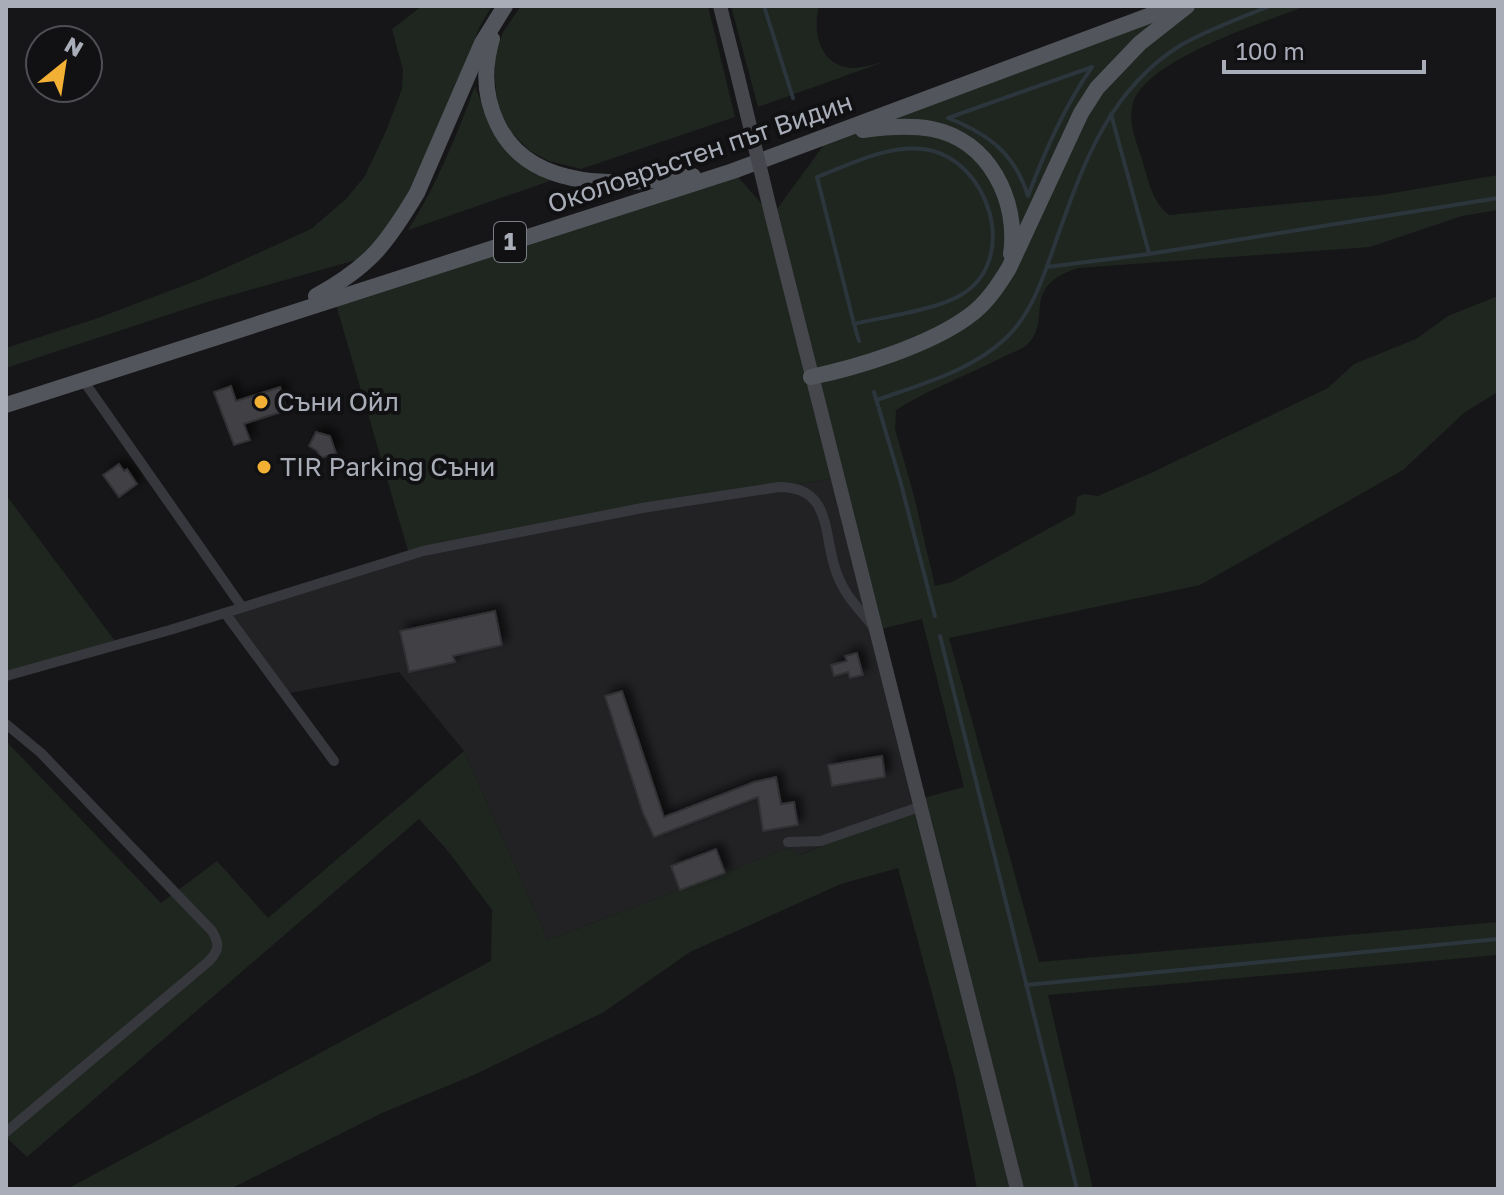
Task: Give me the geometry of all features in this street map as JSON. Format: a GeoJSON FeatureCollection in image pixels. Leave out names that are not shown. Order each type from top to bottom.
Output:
{"type":"FeatureCollection","features":[{"type":"Feature","properties":{"kind":"main road"},"geometry":{"type":"LineString","coordinates":[[720,6],[1017,1189]]}},
{"type":"Feature","properties":{"kind":"main road","name":"Околовръстен път Видин"},"geometry":{"type":"LineString","coordinates":[[6,405],[733,171],[1175,6]]}},
{"type":"Feature","properties":{"kind":"main road"},"geometry":{"type":"LineString","coordinates":[[811,377],[846,370],[942,334],[971,315],[996,289],[1009,268],[1081,113],[1097,88],[1140,43],[1187,6]]}},
{"type":"Feature","properties":{"kind":"main road"},"geometry":{"type":"LineString","coordinates":[[502,10],[489,48],[485,76],[488,104],[500,130],[514,148],[534,164],[554,174],[602,182],[733,171]]}},
{"type":"Feature","properties":{"kind":"main road"},"geometry":{"type":"LineString","coordinates":[[288,313],[350,277],[368,262],[402,218],[417,193],[482,43],[502,10]]}},
{"type":"Feature","properties":{"kind":"main road"},"geometry":{"type":"LineString","coordinates":[[831,135],[881,128],[933,129],[969,145],[994,170],[1008,206],[1014,234],[1009,268]]}},
{"type":"Feature","properties":{"kind":"street"},"geometry":{"type":"LineString","coordinates":[[83,380],[242,607]]}},
{"type":"Feature","properties":{"kind":"street"},"geometry":{"type":"LineString","coordinates":[[6,676],[438,548],[642,508],[779,487],[795,487],[808,492],[816,500],[843,588],[877,630]]}},
{"type":"Feature","properties":{"kind":"street"},"geometry":{"type":"LineString","coordinates":[[225,613],[334,761]]}},
{"type":"Feature","properties":{"kind":"street"},"geometry":{"type":"LineString","coordinates":[[6,724],[75,787],[212,931],[218,943],[215,954],[208,962],[6,1132]]}},
{"type":"Feature","properties":{"kind":"street"},"geometry":{"type":"LineString","coordinates":[[788,842],[821,841],[922,806]]}},
{"type":"Feature","properties":{"kind":"shaded area"},"geometry":{"type":"Polygon","coordinates":[[[422,6],[492,6],[480,26],[416,187],[390,226],[365,253],[356,260],[207,302],[6,368],[6,348],[98,318],[201,279],[311,229],[346,199],[365,176],[402,89],[403,70],[392,29],[422,6]]]}},
{"type":"Feature","properties":{"kind":"shaded area"},"geometry":{"type":"Polygon","coordinates":[[[521,6],[708,6],[735,117],[581,169],[549,161],[530,151],[512,133],[498,108],[495,56],[503,32],[521,6]]]}},
{"type":"Feature","properties":{"kind":"shaded area"},"geometry":{"type":"Polygon","coordinates":[[[731,6],[819,6],[818,37],[826,55],[833,62],[853,68],[884,62],[758,107],[731,6]]]}},
{"type":"Feature","properties":{"kind":"shaded area"},"geometry":{"type":"Polygon","coordinates":[[[1175,6],[1306,6],[1209,44],[1183,57],[1143,87],[1133,103],[1133,130],[1151,188],[1158,203],[1169,215],[1381,195],[1498,175],[1498,210],[1462,216],[1370,247],[1078,268],[1060,276],[1049,284],[1043,294],[1035,334],[1028,344],[896,410],[895,429],[935,586],[952,582],[1075,514],[1077,497],[1084,494],[1098,496],[1153,472],[1328,388],[1354,364],[1416,339],[1448,316],[1498,296],[1498,392],[1465,412],[1403,470],[1200,585],[949,638],[1039,962],[1498,922],[1498,955],[1048,995],[1093,1189],[977,1189],[955,1078],[898,868],[841,884],[690,952],[604,1012],[476,1074],[382,1113],[230,1189],[67,1189],[491,961],[492,910],[448,851],[419,819],[27,1157],[6,1137],[6,741],[161,903],[217,861],[268,918],[464,751],[548,940],[788,848],[800,855],[921,806],[920,799],[964,787],[922,619],[877,630],[837,478],[743,492],[409,554],[334,298],[733,171],[772,216],[831,135],[1175,6]]]}},
{"type":"Feature","properties":{"kind":"shaded area"},"geometry":{"type":"Polygon","coordinates":[[[475,86],[490,127],[529,169],[550,181],[408,230],[445,160],[475,86]]]}},
{"type":"Feature","properties":{"kind":"shaded area"},"geometry":{"type":"Polygon","coordinates":[[[837,478],[922,806],[799,855],[788,848],[548,940],[464,751],[399,672],[285,694],[225,613],[408,555],[642,508],[837,478]]]}},
{"type":"Feature","properties":{"kind":"shaded area"},"geometry":{"type":"Polygon","coordinates":[[[6,495],[118,645],[6,676],[6,495]]]}},
{"type":"Feature","properties":{"kind":"building"},"geometry":{"type":"Polygon","coordinates":[[[231,386],[236,401],[280,387],[287,410],[244,424],[250,440],[234,445],[214,392],[231,386]]]}},
{"type":"Feature","properties":{"kind":"building"},"geometry":{"type":"Polygon","coordinates":[[[316,432],[330,436],[336,453],[321,458],[309,446],[316,432]]]}},
{"type":"Feature","properties":{"kind":"building"},"geometry":{"type":"Polygon","coordinates":[[[119,464],[124,471],[127,469],[137,484],[119,497],[103,475],[119,464]]]}},
{"type":"Feature","properties":{"kind":"building"},"geometry":{"type":"Polygon","coordinates":[[[495,611],[502,645],[453,656],[455,662],[409,672],[400,631],[495,611]]]}},
{"type":"Feature","properties":{"kind":"building"},"geometry":{"type":"Polygon","coordinates":[[[857,653],[863,675],[850,678],[848,672],[834,676],[831,665],[847,661],[845,656],[857,653]]]}},
{"type":"Feature","properties":{"kind":"building"},"geometry":{"type":"Polygon","coordinates":[[[622,691],[664,817],[754,782],[776,777],[781,804],[794,802],[798,825],[763,831],[758,797],[654,837],[643,813],[605,696],[622,691]]]}},
{"type":"Feature","properties":{"kind":"building"},"geometry":{"type":"Polygon","coordinates":[[[882,756],[885,777],[832,786],[828,765],[882,756]]]}},
{"type":"Feature","properties":{"kind":"building"},"geometry":{"type":"Polygon","coordinates":[[[716,849],[725,873],[680,890],[671,866],[716,849]]]}},
{"type":"Feature","properties":{"kind":"waterway"},"geometry":{"type":"LineString","coordinates":[[764,6],[793,98]]}},
{"type":"Feature","properties":{"kind":"waterway"},"geometry":{"type":"LineString","coordinates":[[877,400],[962,368],[1007,337],[1032,302],[1078,180],[1103,128],[1136,82],[1181,45],[1270,6]]}},
{"type":"Feature","properties":{"kind":"waterway"},"geometry":{"type":"LineString","coordinates":[[1092,67],[1056,130],[1028,196],[1016,168],[998,147],[976,131],[948,118],[1092,67]]}},
{"type":"Feature","properties":{"kind":"waterway"},"geometry":{"type":"LineString","coordinates":[[1111,114],[1149,253]]}},
{"type":"Feature","properties":{"kind":"waterway"},"geometry":{"type":"LineString","coordinates":[[854,324],[938,305],[961,295],[979,279],[990,259],[993,236],[989,212],[980,189],[965,170],[946,156],[923,149],[896,150],[817,177],[854,324],[859,341]]}},
{"type":"Feature","properties":{"kind":"waterway"},"geometry":{"type":"LineString","coordinates":[[1047,267],[1149,254],[1498,198]]}},
{"type":"Feature","properties":{"kind":"waterway"},"geometry":{"type":"LineString","coordinates":[[874,392],[935,616]]}},
{"type":"Feature","properties":{"kind":"waterway"},"geometry":{"type":"LineString","coordinates":[[940,636],[1077,1189]]}},
{"type":"Feature","properties":{"kind":"waterway"},"geometry":{"type":"LineString","coordinates":[[1026,985],[1498,939]]}},
{"type":"Feature","properties":{"kind":"place","name":"Съни Ойл"},"geometry":{"type":"Point","coordinates":[261,402]}},
{"type":"Feature","properties":{"kind":"place","name":"TIR Parking Съни"},"geometry":{"type":"Point","coordinates":[264,467]}}]}
